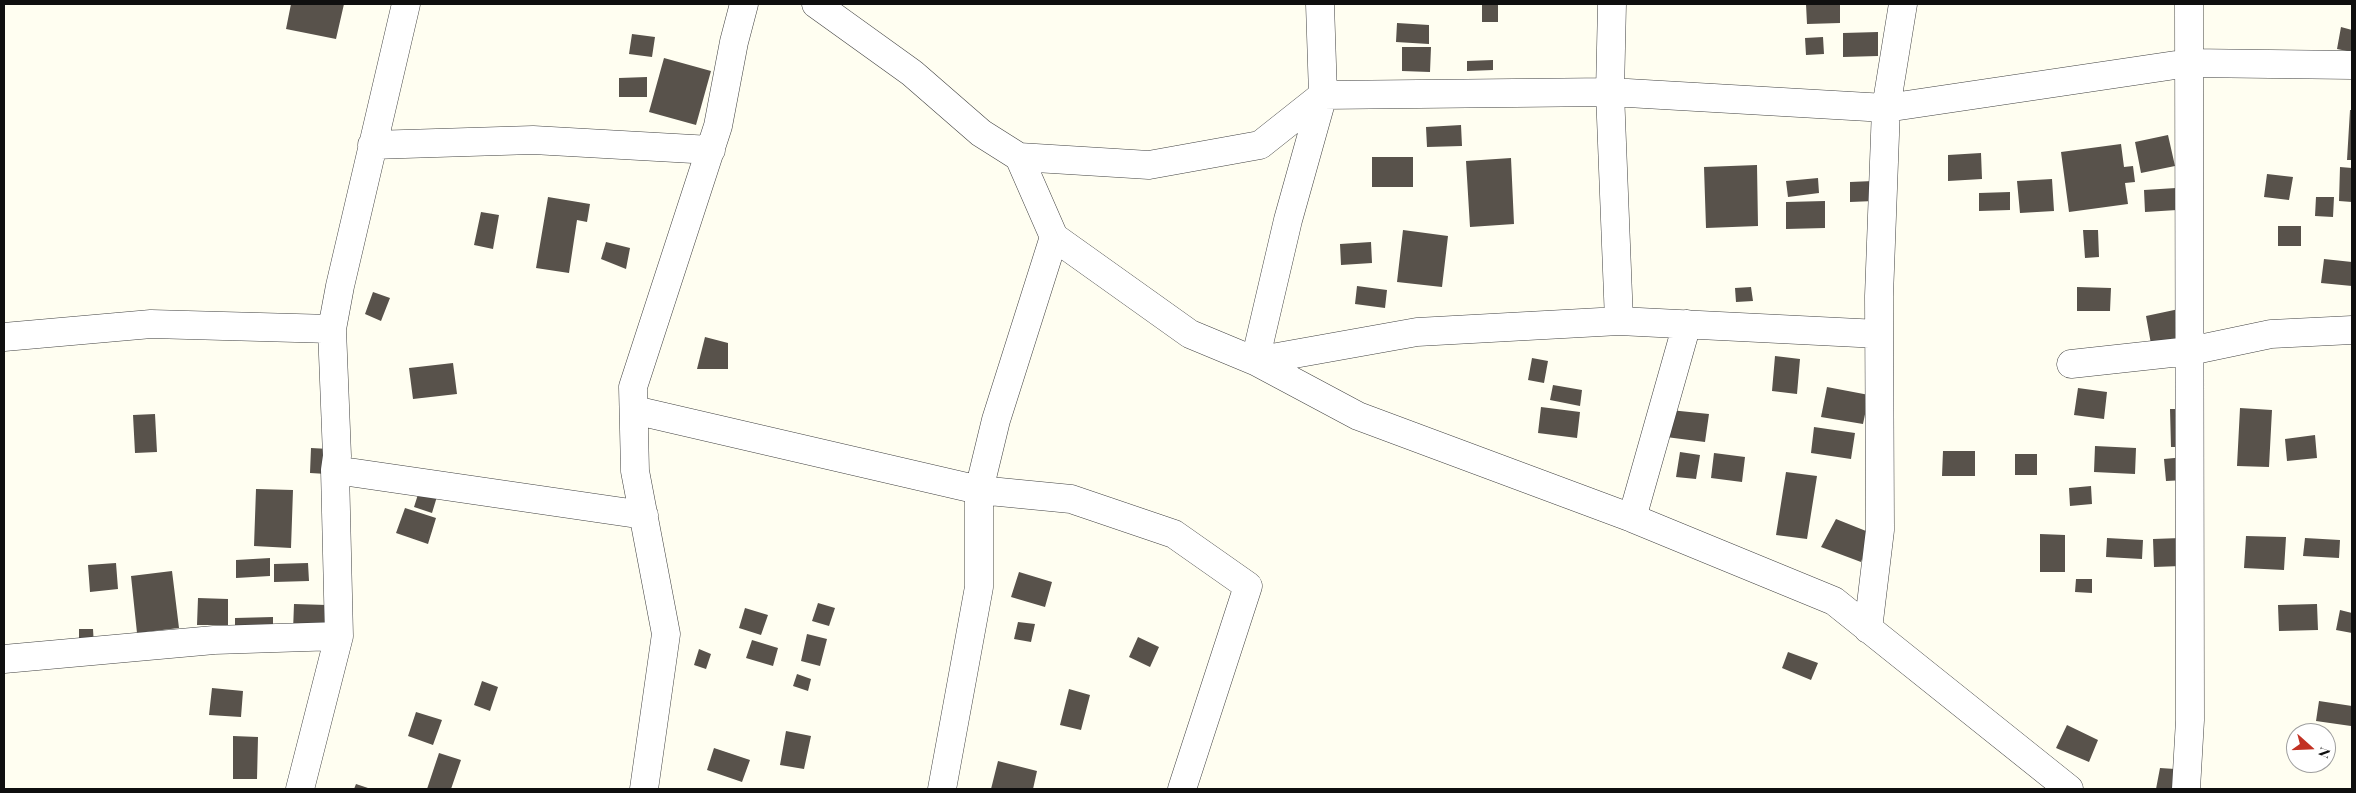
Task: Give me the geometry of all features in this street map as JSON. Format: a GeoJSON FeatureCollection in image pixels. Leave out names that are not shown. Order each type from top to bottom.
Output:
{"type":"FeatureCollection","features":[{"type":"Feature","properties":{"kind":"street"},"geometry":{"type":"LineString","coordinates":[[300,789],[339,636],[335,470],[337,456],[332,329],[372,145],[406,4]]}},
{"type":"Feature","properties":{"kind":"street"},"geometry":{"type":"LineString","coordinates":[[644,789],[666,634],[636,471],[633,387],[718,126],[734,42],[744,4]]}},
{"type":"Feature","properties":{"kind":"street"},"geometry":{"type":"LineString","coordinates":[[816,4],[912,73],[981,132],[1019,157],[1149,165],[1260,145],[1323,95],[1610,92],[1886,108],[2189,63],[2352,65]]}},
{"type":"Feature","properties":{"kind":"street"},"geometry":{"type":"LineString","coordinates":[[1255,361],[1288,220],[1323,95],[1320,4]]}},
{"type":"Feature","properties":{"kind":"street"},"geometry":{"type":"LineString","coordinates":[[1612,4],[1610,92],[1619,321]]}},
{"type":"Feature","properties":{"kind":"street"},"geometry":{"type":"LineString","coordinates":[[1868,629],[1880,530],[1879,334],[1886,108],[1903,4]]}},
{"type":"Feature","properties":{"kind":"street"},"geometry":{"type":"LineString","coordinates":[[2186,789],[2190,720],[2189,4]]}},
{"type":"Feature","properties":{"kind":"street"},"geometry":{"type":"LineString","coordinates":[[372,145],[533,140],[711,150]]}},
{"type":"Feature","properties":{"kind":"street"},"geometry":{"type":"LineString","coordinates":[[1019,157],[1054,237],[1190,334],[1255,361],[1358,416],[1632,518],[1834,601],[2069,789]]}},
{"type":"Feature","properties":{"kind":"street"},"geometry":{"type":"LineString","coordinates":[[942,789],[978,587],[979,490],[996,420],[1054,237]]}},
{"type":"Feature","properties":{"kind":"street"},"geometry":{"type":"LineString","coordinates":[[1255,361],[1417,332],[1619,321],[1879,334]]}},
{"type":"Feature","properties":{"kind":"street"},"geometry":{"type":"LineString","coordinates":[[4,337],[151,324],[332,329]]}},
{"type":"Feature","properties":{"kind":"street"},"geometry":{"type":"LineString","coordinates":[[1632,518],[1687,324]]}},
{"type":"Feature","properties":{"kind":"street"},"geometry":{"type":"LineString","coordinates":[[2071,364],[2190,351],[2271,334],[2352,330]]}},
{"type":"Feature","properties":{"kind":"street"},"geometry":{"type":"LineString","coordinates":[[634,410],[979,490],[1071,499],[1174,534],[1248,586],[1182,789]]}},
{"type":"Feature","properties":{"kind":"street"},"geometry":{"type":"LineString","coordinates":[[335,470],[644,515]]}},
{"type":"Feature","properties":{"kind":"street"},"geometry":{"type":"LineString","coordinates":[[4,659],[214,640],[339,636]]}},
{"type":"Feature","properties":{"kind":"building"},"geometry":{"type":"Polygon","coordinates":[[[291,4],[344,4],[336,39],[286,29],[291,4]]]}},
{"type":"Feature","properties":{"kind":"building"},"geometry":{"type":"Polygon","coordinates":[[[1482,4],[1498,4],[1498,22],[1482,22],[1482,4]]]}},
{"type":"Feature","properties":{"kind":"building"},"geometry":{"type":"Polygon","coordinates":[[[1806,4],[1840,4],[1840,23],[1807,24],[1806,4]]]}},
{"type":"Feature","properties":{"kind":"building"},"geometry":{"type":"Polygon","coordinates":[[[1397,23],[1429,25],[1429,44],[1396,42],[1397,23]]]}},
{"type":"Feature","properties":{"kind":"building"},"geometry":{"type":"Polygon","coordinates":[[[2341,27],[2352,30],[2352,52],[2337,49],[2341,27]]]}},
{"type":"Feature","properties":{"kind":"building"},"geometry":{"type":"Polygon","coordinates":[[[1878,32],[1878,56],[1843,57],[1843,33],[1878,32]]]}},
{"type":"Feature","properties":{"kind":"building"},"geometry":{"type":"Polygon","coordinates":[[[632,34],[655,37],[652,57],[629,54],[632,34]]]}},
{"type":"Feature","properties":{"kind":"building"},"geometry":{"type":"Polygon","coordinates":[[[1823,37],[1824,54],[1806,55],[1805,38],[1823,37]]]}},
{"type":"Feature","properties":{"kind":"building"},"geometry":{"type":"Polygon","coordinates":[[[1402,47],[1431,47],[1430,72],[1402,71],[1402,47]]]}},
{"type":"Feature","properties":{"kind":"building"},"geometry":{"type":"Polygon","coordinates":[[[664,58],[711,71],[696,125],[649,112],[664,58]]]}},
{"type":"Feature","properties":{"kind":"building"},"geometry":{"type":"Polygon","coordinates":[[[1493,60],[1493,70],[1467,71],[1467,61],[1493,60]]]}},
{"type":"Feature","properties":{"kind":"building"},"geometry":{"type":"Polygon","coordinates":[[[647,77],[647,97],[619,97],[619,78],[647,77]]]}},
{"type":"Feature","properties":{"kind":"building"},"geometry":{"type":"Polygon","coordinates":[[[2350,110],[2352,110],[2352,160],[2347,160],[2350,110]]]}},
{"type":"Feature","properties":{"kind":"building"},"geometry":{"type":"Polygon","coordinates":[[[1461,125],[1462,146],[1427,147],[1426,127],[1461,125]]]}},
{"type":"Feature","properties":{"kind":"building"},"geometry":{"type":"Polygon","coordinates":[[[2168,135],[2175,166],[2141,173],[2135,142],[2168,135]]]}},
{"type":"Feature","properties":{"kind":"building"},"geometry":{"type":"Polygon","coordinates":[[[2121,144],[2124,167],[2133,166],[2135,182],[2125,183],[2128,204],[2069,212],[2061,152],[2121,144]]]}},
{"type":"Feature","properties":{"kind":"building"},"geometry":{"type":"Polygon","coordinates":[[[1981,153],[1982,179],[1948,181],[1948,155],[1981,153]]]}},
{"type":"Feature","properties":{"kind":"building"},"geometry":{"type":"Polygon","coordinates":[[[1372,157],[1413,157],[1413,187],[1372,187],[1372,157]]]}},
{"type":"Feature","properties":{"kind":"building"},"geometry":{"type":"Polygon","coordinates":[[[1511,158],[1514,224],[1470,227],[1466,161],[1511,158]]]}},
{"type":"Feature","properties":{"kind":"building"},"geometry":{"type":"Polygon","coordinates":[[[1757,165],[1758,226],[1706,228],[1704,167],[1757,165]]]}},
{"type":"Feature","properties":{"kind":"building"},"geometry":{"type":"Polygon","coordinates":[[[2340,167],[2352,168],[2352,202],[2339,201],[2340,167]]]}},
{"type":"Feature","properties":{"kind":"building"},"geometry":{"type":"Polygon","coordinates":[[[2267,174],[2293,177],[2289,200],[2264,197],[2267,174]]]}},
{"type":"Feature","properties":{"kind":"building"},"geometry":{"type":"Polygon","coordinates":[[[1818,178],[1819,193],[1788,197],[1786,181],[1818,178]]]}},
{"type":"Feature","properties":{"kind":"building"},"geometry":{"type":"Polygon","coordinates":[[[2052,179],[2054,211],[2020,213],[2017,181],[2052,179]]]}},
{"type":"Feature","properties":{"kind":"building"},"geometry":{"type":"Polygon","coordinates":[[[1873,181],[1874,201],[1850,202],[1850,182],[1873,181]]]}},
{"type":"Feature","properties":{"kind":"building"},"geometry":{"type":"Polygon","coordinates":[[[2176,188],[2177,210],[2145,212],[2144,190],[2176,188]]]}},
{"type":"Feature","properties":{"kind":"building"},"geometry":{"type":"Polygon","coordinates":[[[2010,192],[2010,210],[1979,211],[1979,193],[2010,192]]]}},
{"type":"Feature","properties":{"kind":"building"},"geometry":{"type":"Polygon","coordinates":[[[548,197],[590,204],[587,222],[577,220],[569,273],[536,268],[548,197]]]}},
{"type":"Feature","properties":{"kind":"building"},"geometry":{"type":"Polygon","coordinates":[[[2316,197],[2334,197],[2333,217],[2315,216],[2316,197]]]}},
{"type":"Feature","properties":{"kind":"building"},"geometry":{"type":"Polygon","coordinates":[[[1825,201],[1825,228],[1786,229],[1786,202],[1825,201]]]}},
{"type":"Feature","properties":{"kind":"building"},"geometry":{"type":"Polygon","coordinates":[[[481,212],[499,215],[493,249],[474,245],[481,212]]]}},
{"type":"Feature","properties":{"kind":"building"},"geometry":{"type":"Polygon","coordinates":[[[2278,226],[2301,226],[2301,246],[2278,246],[2278,226]]]}},
{"type":"Feature","properties":{"kind":"building"},"geometry":{"type":"Polygon","coordinates":[[[1403,230],[1448,236],[1442,287],[1397,282],[1403,230]]]}},
{"type":"Feature","properties":{"kind":"building"},"geometry":{"type":"Polygon","coordinates":[[[2083,230],[2098,230],[2099,257],[2085,258],[2083,230]]]}},
{"type":"Feature","properties":{"kind":"building"},"geometry":{"type":"Polygon","coordinates":[[[606,242],[630,248],[626,269],[601,259],[606,242]]]}},
{"type":"Feature","properties":{"kind":"building"},"geometry":{"type":"Polygon","coordinates":[[[1371,242],[1372,263],[1341,265],[1340,244],[1371,242]]]}},
{"type":"Feature","properties":{"kind":"building"},"geometry":{"type":"Polygon","coordinates":[[[2324,259],[2352,262],[2352,286],[2321,283],[2324,259]]]}},
{"type":"Feature","properties":{"kind":"building"},"geometry":{"type":"Polygon","coordinates":[[[1357,286],[1387,290],[1385,308],[1355,304],[1357,286]]]}},
{"type":"Feature","properties":{"kind":"building"},"geometry":{"type":"Polygon","coordinates":[[[1751,287],[1753,301],[1736,302],[1735,288],[1751,287]]]}},
{"type":"Feature","properties":{"kind":"building"},"geometry":{"type":"Polygon","coordinates":[[[2077,287],[2111,288],[2110,311],[2077,311],[2077,287]]]}},
{"type":"Feature","properties":{"kind":"building"},"geometry":{"type":"Polygon","coordinates":[[[373,292],[390,298],[381,321],[365,314],[373,292]]]}},
{"type":"Feature","properties":{"kind":"building"},"geometry":{"type":"Polygon","coordinates":[[[2179,309],[2184,337],[2151,344],[2146,316],[2179,309]]]}},
{"type":"Feature","properties":{"kind":"building"},"geometry":{"type":"Polygon","coordinates":[[[705,337],[728,343],[728,369],[697,369],[705,337]]]}},
{"type":"Feature","properties":{"kind":"building"},"geometry":{"type":"Polygon","coordinates":[[[1775,356],[1800,359],[1797,394],[1772,391],[1775,356]]]}},
{"type":"Feature","properties":{"kind":"building"},"geometry":{"type":"Polygon","coordinates":[[[1532,358],[1548,361],[1544,383],[1528,380],[1532,358]]]}},
{"type":"Feature","properties":{"kind":"building"},"geometry":{"type":"Polygon","coordinates":[[[453,363],[457,394],[413,399],[409,368],[453,363]]]}},
{"type":"Feature","properties":{"kind":"building"},"geometry":{"type":"Polygon","coordinates":[[[1553,385],[1582,390],[1580,406],[1550,400],[1553,385]]]}},
{"type":"Feature","properties":{"kind":"building"},"geometry":{"type":"Polygon","coordinates":[[[1827,387],[1869,395],[1863,424],[1821,417],[1827,387]]]}},
{"type":"Feature","properties":{"kind":"building"},"geometry":{"type":"Polygon","coordinates":[[[2078,388],[2107,392],[2104,419],[2074,415],[2078,388]]]}},
{"type":"Feature","properties":{"kind":"building"},"geometry":{"type":"Polygon","coordinates":[[[1541,407],[1580,412],[1577,438],[1538,433],[1541,407]]]}},
{"type":"Feature","properties":{"kind":"building"},"geometry":{"type":"Polygon","coordinates":[[[2240,408],[2272,410],[2269,467],[2237,466],[2240,408]]]}},
{"type":"Feature","properties":{"kind":"building"},"geometry":{"type":"Polygon","coordinates":[[[2170,409],[2189,409],[2190,447],[2171,447],[2170,409]]]}},
{"type":"Feature","properties":{"kind":"building"},"geometry":{"type":"Polygon","coordinates":[[[1670,410],[1709,414],[1705,442],[1666,437],[1670,410]]]}},
{"type":"Feature","properties":{"kind":"building"},"geometry":{"type":"Polygon","coordinates":[[[155,414],[157,452],[135,453],[133,415],[155,414]]]}},
{"type":"Feature","properties":{"kind":"building"},"geometry":{"type":"Polygon","coordinates":[[[1814,427],[1855,433],[1851,459],[1811,453],[1814,427]]]}},
{"type":"Feature","properties":{"kind":"building"},"geometry":{"type":"Polygon","coordinates":[[[2315,435],[2317,458],[2287,461],[2285,439],[2315,435]]]}},
{"type":"Feature","properties":{"kind":"building"},"geometry":{"type":"Polygon","coordinates":[[[2095,446],[2136,448],[2135,474],[2094,472],[2095,446]]]}},
{"type":"Feature","properties":{"kind":"building"},"geometry":{"type":"Polygon","coordinates":[[[311,448],[329,449],[327,474],[310,473],[311,448]]]}},
{"type":"Feature","properties":{"kind":"building"},"geometry":{"type":"Polygon","coordinates":[[[1943,451],[1975,451],[1975,476],[1942,476],[1943,451]]]}},
{"type":"Feature","properties":{"kind":"building"},"geometry":{"type":"Polygon","coordinates":[[[1680,452],[1700,455],[1696,479],[1676,477],[1680,452]]]}},
{"type":"Feature","properties":{"kind":"building"},"geometry":{"type":"Polygon","coordinates":[[[1714,453],[1745,457],[1742,482],[1711,478],[1714,453]]]}},
{"type":"Feature","properties":{"kind":"building"},"geometry":{"type":"Polygon","coordinates":[[[2015,454],[2037,454],[2037,475],[2015,475],[2015,454]]]}},
{"type":"Feature","properties":{"kind":"building"},"geometry":{"type":"Polygon","coordinates":[[[2185,457],[2186,480],[2166,481],[2164,459],[2185,457]]]}},
{"type":"Feature","properties":{"kind":"building"},"geometry":{"type":"Polygon","coordinates":[[[1786,472],[1817,476],[1807,539],[1776,535],[1786,472]]]}},
{"type":"Feature","properties":{"kind":"building"},"geometry":{"type":"Polygon","coordinates":[[[421,485],[439,490],[432,513],[414,507],[421,485]]]}},
{"type":"Feature","properties":{"kind":"building"},"geometry":{"type":"Polygon","coordinates":[[[2091,486],[2092,504],[2070,506],[2069,488],[2091,486]]]}},
{"type":"Feature","properties":{"kind":"building"},"geometry":{"type":"Polygon","coordinates":[[[256,489],[293,490],[291,548],[254,546],[256,489]]]}},
{"type":"Feature","properties":{"kind":"building"},"geometry":{"type":"Polygon","coordinates":[[[405,508],[436,518],[428,544],[396,533],[405,508]]]}},
{"type":"Feature","properties":{"kind":"building"},"geometry":{"type":"Polygon","coordinates":[[[1836,519],[1871,533],[1861,562],[1821,547],[1836,519]]]}},
{"type":"Feature","properties":{"kind":"building"},"geometry":{"type":"Polygon","coordinates":[[[2040,534],[2065,535],[2065,572],[2040,572],[2040,534]]]}},
{"type":"Feature","properties":{"kind":"building"},"geometry":{"type":"Polygon","coordinates":[[[2246,536],[2286,537],[2284,570],[2244,568],[2246,536]]]}},
{"type":"Feature","properties":{"kind":"building"},"geometry":{"type":"Polygon","coordinates":[[[2107,538],[2143,540],[2142,559],[2106,557],[2107,538]]]}},
{"type":"Feature","properties":{"kind":"building"},"geometry":{"type":"Polygon","coordinates":[[[2181,538],[2181,566],[2154,567],[2153,539],[2181,538]]]}},
{"type":"Feature","properties":{"kind":"building"},"geometry":{"type":"Polygon","coordinates":[[[2305,538],[2340,540],[2339,558],[2303,556],[2305,538]]]}},
{"type":"Feature","properties":{"kind":"building"},"geometry":{"type":"Polygon","coordinates":[[[270,558],[270,576],[236,578],[236,560],[270,558]]]}},
{"type":"Feature","properties":{"kind":"building"},"geometry":{"type":"Polygon","coordinates":[[[116,563],[118,589],[90,592],[88,565],[116,563]]]}},
{"type":"Feature","properties":{"kind":"building"},"geometry":{"type":"Polygon","coordinates":[[[308,563],[309,581],[274,582],[274,564],[308,563]]]}},
{"type":"Feature","properties":{"kind":"building"},"geometry":{"type":"Polygon","coordinates":[[[172,571],[179,628],[137,633],[131,576],[172,571]]]}},
{"type":"Feature","properties":{"kind":"building"},"geometry":{"type":"Polygon","coordinates":[[[1019,572],[1052,582],[1045,607],[1011,597],[1019,572]]]}},
{"type":"Feature","properties":{"kind":"building"},"geometry":{"type":"Polygon","coordinates":[[[2076,579],[2092,579],[2092,593],[2075,592],[2076,579]]]}},
{"type":"Feature","properties":{"kind":"building"},"geometry":{"type":"Polygon","coordinates":[[[198,598],[228,599],[228,625],[197,625],[198,598]]]}},
{"type":"Feature","properties":{"kind":"building"},"geometry":{"type":"Polygon","coordinates":[[[818,603],[835,608],[829,626],[812,621],[818,603]]]}},
{"type":"Feature","properties":{"kind":"building"},"geometry":{"type":"Polygon","coordinates":[[[294,604],[327,605],[327,632],[293,631],[294,604]]]}},
{"type":"Feature","properties":{"kind":"building"},"geometry":{"type":"Polygon","coordinates":[[[2317,604],[2318,630],[2279,631],[2278,605],[2317,604]]]}},
{"type":"Feature","properties":{"kind":"building"},"geometry":{"type":"Polygon","coordinates":[[[745,608],[768,615],[761,635],[739,628],[745,608]]]}},
{"type":"Feature","properties":{"kind":"building"},"geometry":{"type":"Polygon","coordinates":[[[2340,610],[2352,613],[2352,633],[2336,630],[2340,610]]]}},
{"type":"Feature","properties":{"kind":"building"},"geometry":{"type":"Polygon","coordinates":[[[273,617],[273,636],[235,636],[235,618],[273,617]]]}},
{"type":"Feature","properties":{"kind":"building"},"geometry":{"type":"Polygon","coordinates":[[[1018,622],[1035,624],[1031,642],[1014,639],[1018,622]]]}},
{"type":"Feature","properties":{"kind":"building"},"geometry":{"type":"Polygon","coordinates":[[[79,629],[93,629],[94,646],[79,646],[79,629]]]}},
{"type":"Feature","properties":{"kind":"building"},"geometry":{"type":"Polygon","coordinates":[[[807,634],[827,639],[820,666],[801,661],[807,634]]]}},
{"type":"Feature","properties":{"kind":"building"},"geometry":{"type":"Polygon","coordinates":[[[1138,637],[1159,647],[1150,667],[1129,657],[1138,637]]]}},
{"type":"Feature","properties":{"kind":"building"},"geometry":{"type":"Polygon","coordinates":[[[752,640],[778,648],[773,666],[746,658],[752,640]]]}},
{"type":"Feature","properties":{"kind":"building"},"geometry":{"type":"Polygon","coordinates":[[[699,649],[711,654],[706,669],[694,665],[699,649]]]}},
{"type":"Feature","properties":{"kind":"building"},"geometry":{"type":"Polygon","coordinates":[[[1788,652],[1818,663],[1811,680],[1782,668],[1788,652]]]}},
{"type":"Feature","properties":{"kind":"building"},"geometry":{"type":"Polygon","coordinates":[[[797,674],[811,679],[808,691],[793,686],[797,674]]]}},
{"type":"Feature","properties":{"kind":"building"},"geometry":{"type":"Polygon","coordinates":[[[482,681],[498,687],[490,711],[474,705],[482,681]]]}},
{"type":"Feature","properties":{"kind":"building"},"geometry":{"type":"Polygon","coordinates":[[[212,688],[243,691],[241,717],[209,715],[212,688]]]}},
{"type":"Feature","properties":{"kind":"building"},"geometry":{"type":"Polygon","coordinates":[[[1069,689],[1090,695],[1081,730],[1060,725],[1069,689]]]}},
{"type":"Feature","properties":{"kind":"building"},"geometry":{"type":"Polygon","coordinates":[[[2319,701],[2352,706],[2351,726],[2316,721],[2319,701]]]}},
{"type":"Feature","properties":{"kind":"building"},"geometry":{"type":"Polygon","coordinates":[[[416,712],[442,720],[433,745],[408,736],[416,712]]]}},
{"type":"Feature","properties":{"kind":"building"},"geometry":{"type":"Polygon","coordinates":[[[2067,725],[2098,740],[2089,762],[2056,748],[2067,725]]]}},
{"type":"Feature","properties":{"kind":"building"},"geometry":{"type":"Polygon","coordinates":[[[786,731],[811,736],[804,769],[780,765],[786,731]]]}},
{"type":"Feature","properties":{"kind":"building"},"geometry":{"type":"Polygon","coordinates":[[[233,736],[258,737],[257,779],[233,779],[233,736]]]}},
{"type":"Feature","properties":{"kind":"building"},"geometry":{"type":"Polygon","coordinates":[[[714,748],[750,760],[742,782],[707,770],[714,748]]]}},
{"type":"Feature","properties":{"kind":"building"},"geometry":{"type":"Polygon","coordinates":[[[439,753],[461,760],[451,789],[427,789],[439,753]]]}},
{"type":"Feature","properties":{"kind":"building"},"geometry":{"type":"Polygon","coordinates":[[[998,761],[1037,771],[1033,789],[991,789],[998,761]]]}},
{"type":"Feature","properties":{"kind":"building"},"geometry":{"type":"Polygon","coordinates":[[[2160,768],[2175,769],[2176,789],[2156,789],[2160,768]]]}},
{"type":"Feature","properties":{"kind":"building"},"geometry":{"type":"Polygon","coordinates":[[[356,784],[371,789],[354,789],[356,784]]]}}]}
